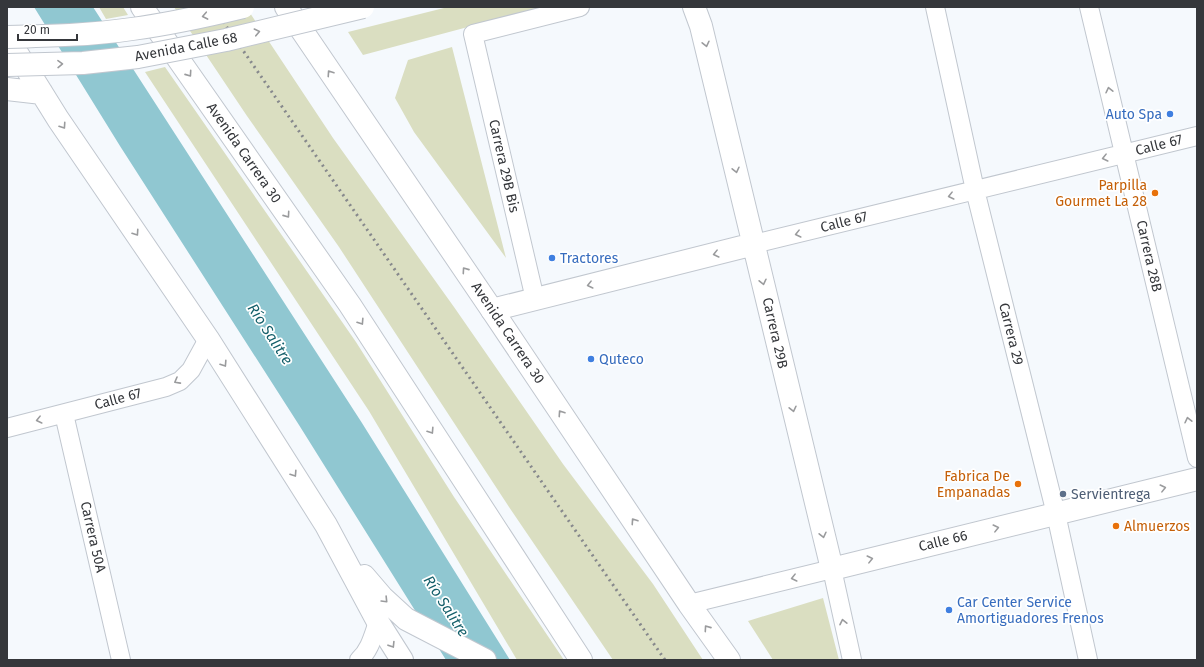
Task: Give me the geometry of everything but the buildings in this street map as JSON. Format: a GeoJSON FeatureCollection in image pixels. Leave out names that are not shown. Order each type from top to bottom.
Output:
{"type":"FeatureCollection","features":[{"type":"Feature","properties":{"kind":"main road","name":"Avenida Carrera 30"},"geometry":{"type":"LineString","coordinates":[[142,7],[350,305],[581,660]]}},
{"type":"Feature","properties":{"kind":"main road","name":"Avenida Calle 68"},"geometry":{"type":"LineString","coordinates":[[7,37],[64,36],[132,29],[243,7]]}},
{"type":"Feature","properties":{"kind":"main road","name":"Avenida Carrera 30"},"geometry":{"type":"LineString","coordinates":[[286,7],[729,660]]}},
{"type":"Feature","properties":{"kind":"main road","name":"Avenida Calle 68"},"geometry":{"type":"LineString","coordinates":[[7,65],[83,63],[138,57],[226,40],[363,7]]}},
{"type":"Feature","properties":{"kind":"main road","name":"Carrera 29B"},"geometry":{"type":"LineString","coordinates":[[694,7],[702,26],[832,568]]}},
{"type":"Feature","properties":{"kind":"main road"},"geometry":{"type":"LineString","coordinates":[[7,37],[58,119],[208,339],[326,525],[378,622],[402,660]]}},
{"type":"Feature","properties":{"kind":"main road"},"geometry":{"type":"LineString","coordinates":[[7,88],[42,93]]}},
{"type":"Feature","properties":{"kind":"main road","name":"Calle 67"},"geometry":{"type":"LineString","coordinates":[[492,310],[754,244]]}},
{"type":"Feature","properties":{"kind":"main road","name":"Calle 66"},"geometry":{"type":"LineString","coordinates":[[832,568],[1197,479]]}},
{"type":"Feature","properties":{"kind":"main road"},"geometry":{"type":"LineString","coordinates":[[326,525],[382,598],[402,615],[418,626],[485,660]]}},
{"type":"Feature","properties":{"kind":"street","name":"Carrera 29B Bis"},"geometry":{"type":"LineString","coordinates":[[535,299],[472,34],[580,7]]}},
{"type":"Feature","properties":{"kind":"street","name":"Carrera 29"},"geometry":{"type":"LineString","coordinates":[[935,7],[975,190],[1056,514],[1088,660]]}},
{"type":"Feature","properties":{"kind":"street","name":"Carrera 28B"},"geometry":{"type":"LineString","coordinates":[[1089,7],[1197,458]]}},
{"type":"Feature","properties":{"kind":"street","name":"Calle 67"},"geometry":{"type":"LineString","coordinates":[[754,244],[1197,136]]}},
{"type":"Feature","properties":{"kind":"street","name":"Calle 67"},"geometry":{"type":"LineString","coordinates":[[7,428],[166,387],[180,381],[191,370],[208,339]]}},
{"type":"Feature","properties":{"kind":"street","name":"Carrera 50A"},"geometry":{"type":"LineString","coordinates":[[64,414],[121,660]]}},
{"type":"Feature","properties":{"kind":"street","name":"Calle 66"},"geometry":{"type":"LineString","coordinates":[[690,604],[832,568]]}},
{"type":"Feature","properties":{"kind":"street","name":"Carrera 29B"},"geometry":{"type":"LineString","coordinates":[[832,568],[852,660]]}},
{"type":"Feature","properties":{"kind":"street"},"geometry":{"type":"LineString","coordinates":[[359,660],[365,654],[371,643],[378,622]]}},
{"type":"Feature","properties":{"kind":"green space"},"geometry":{"type":"Polygon","coordinates":[[[99,7],[123,7],[128,15],[106,19],[99,7]]]}},
{"type":"Feature","properties":{"kind":"green space"},"geometry":{"type":"Polygon","coordinates":[[[174,7],[246,7],[333,138],[454,307],[563,464],[653,584],[703,660],[613,660],[509,507],[339,247],[247,116],[174,7]]]}},
{"type":"Feature","properties":{"kind":"green space"},"geometry":{"type":"Polygon","coordinates":[[[448,7],[543,7],[363,55],[348,32],[448,7]]]}},
{"type":"Feature","properties":{"kind":"green space"},"geometry":{"type":"Polygon","coordinates":[[[452,47],[506,258],[414,132],[395,98],[408,60],[452,47]]]}},
{"type":"Feature","properties":{"kind":"green space"},"geometry":{"type":"Polygon","coordinates":[[[165,67],[356,342],[454,497],[564,660],[517,660],[369,411],[145,72],[165,67]]]}},
{"type":"Feature","properties":{"kind":"green space"},"geometry":{"type":"Polygon","coordinates":[[[823,598],[839,660],[773,660],[748,621],[823,598]]]}},
{"type":"Feature","properties":{"kind":"water","name":"Río Salitre"},"geometry":{"type":"Polygon","coordinates":[[[34,7],[93,7],[362,423],[510,660],[446,660],[299,425],[120,146],[34,7]]]}},
{"type":"Feature","properties":{"kind":"railway"},"geometry":{"type":"LineString","coordinates":[[213,7],[665,660]]}},
{"type":"Feature","properties":{"kind":"place","name":"Auto Spa"},"geometry":{"type":"Point","coordinates":[1170,114]}},
{"type":"Feature","properties":{"kind":"place","name":"Parpilla Gourmet La 28"},"geometry":{"type":"Point","coordinates":[1155,193]}},
{"type":"Feature","properties":{"kind":"place","name":"Tractores"},"geometry":{"type":"Point","coordinates":[552,258]}},
{"type":"Feature","properties":{"kind":"place","name":"Quteco"},"geometry":{"type":"Point","coordinates":[591,359]}},
{"type":"Feature","properties":{"kind":"place","name":"Fabrica De Empanadas"},"geometry":{"type":"Point","coordinates":[1018,484]}},
{"type":"Feature","properties":{"kind":"place","name":"Servientrega"},"geometry":{"type":"Point","coordinates":[1063,494]}},
{"type":"Feature","properties":{"kind":"place","name":"Almuerzos"},"geometry":{"type":"Point","coordinates":[1116,526]}},
{"type":"Feature","properties":{"kind":"place","name":"Car Center Service Amortiguadores Frenos"},"geometry":{"type":"Point","coordinates":[949,610]}}]}
